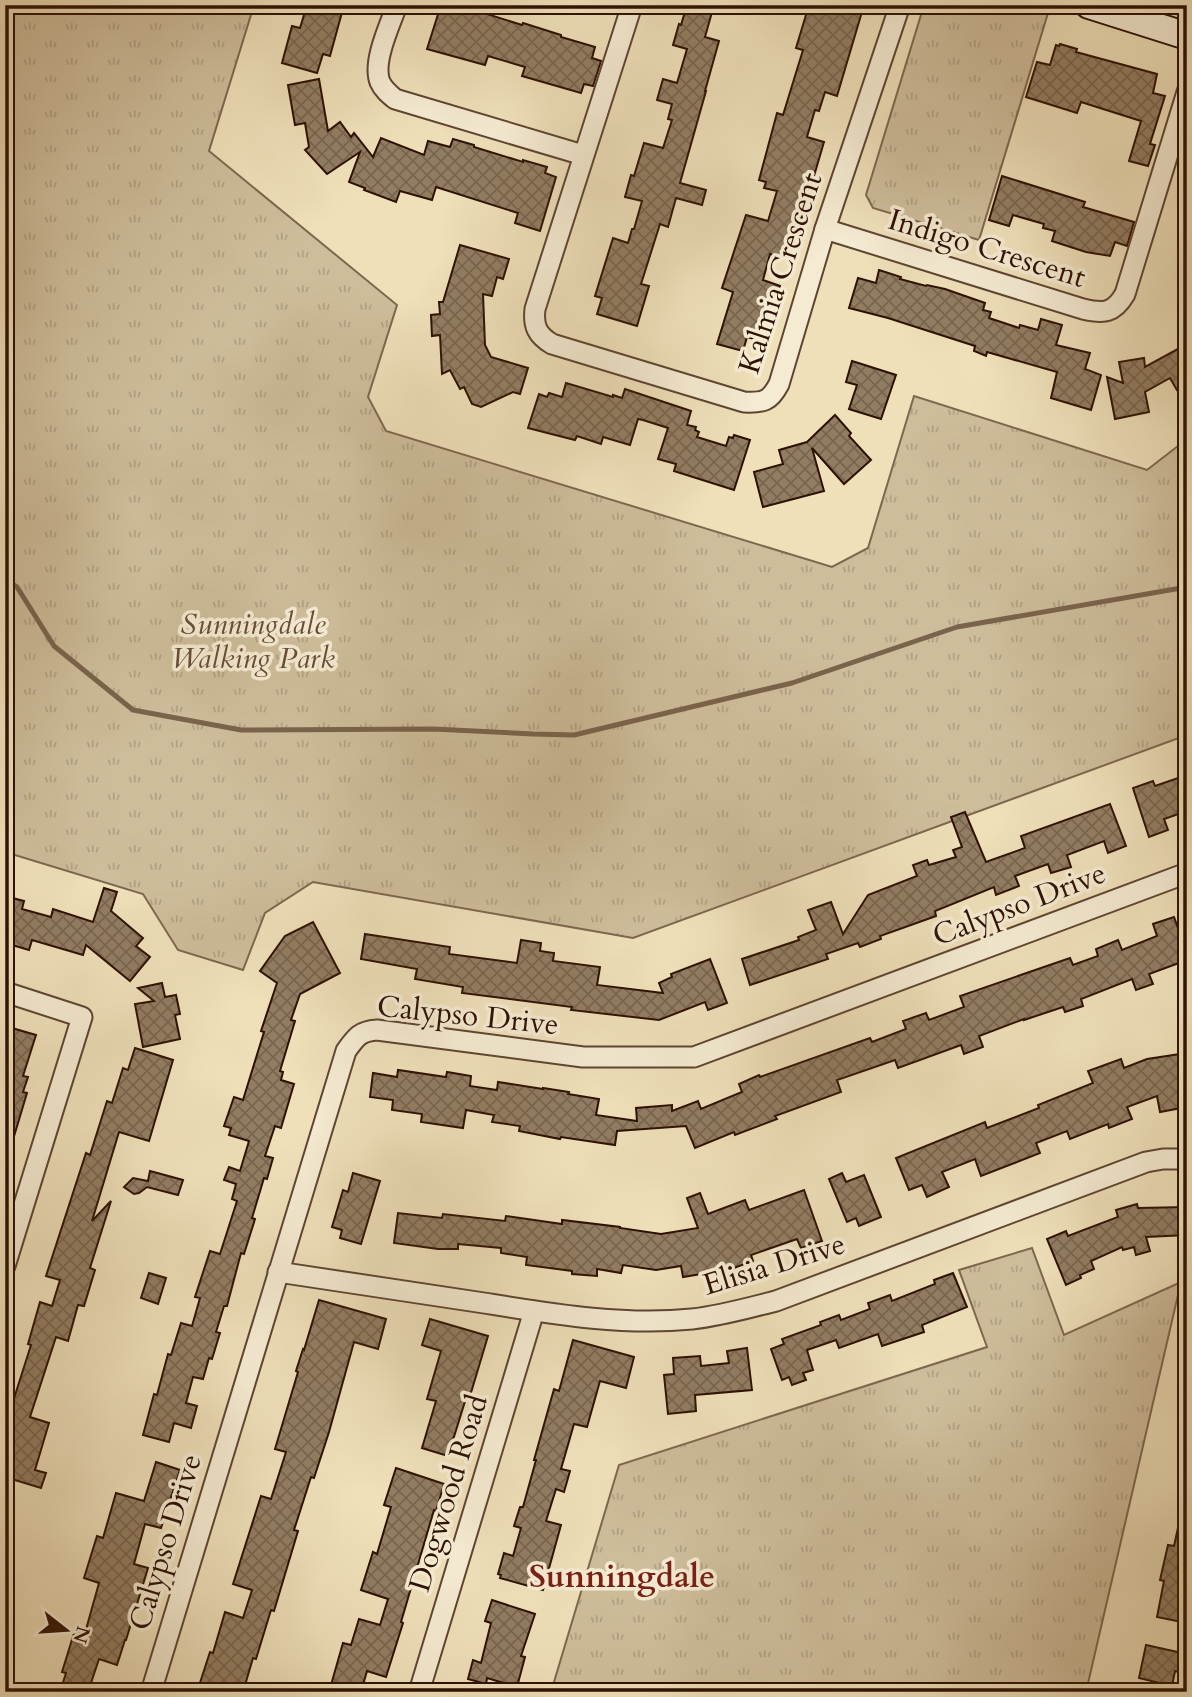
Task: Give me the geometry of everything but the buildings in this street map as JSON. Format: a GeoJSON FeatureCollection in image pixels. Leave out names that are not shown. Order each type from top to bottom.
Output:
{"type":"FeatureCollection","features":[{"type":"Feature","properties":{"kind":"street"},"geometry":{"type":"LineString","coordinates":[[397,5],[377,70],[385,91],[395,99],[583,155]]}},
{"type":"Feature","properties":{"kind":"street","name":"Kalmia Crescent"},"geometry":{"type":"LineString","coordinates":[[632,5],[535,309],[536,330],[551,344],[744,402],[756,403],[766,401],[774,394],[779,384],[825,229],[900,5]]}},
{"type":"Feature","properties":{"kind":"street"},"geometry":{"type":"LineString","coordinates":[[1089,5],[1116,9],[1187,36]]}},
{"type":"Feature","properties":{"kind":"street","name":"Indigo Crescent"},"geometry":{"type":"LineString","coordinates":[[825,229],[1083,309],[1110,311],[1119,304],[1125,294],[1187,92]]}},
{"type":"Feature","properties":{"kind":"street","name":"Calypso Drive"},"geometry":{"type":"LineString","coordinates":[[151,1692],[346,1051],[355,1038],[366,1031],[377,1030],[583,1057],[694,1057],[1187,873]]}},
{"type":"Feature","properties":{"kind":"street"},"geometry":{"type":"LineString","coordinates":[[5,992],[82,1017],[5,1266]]}},
{"type":"Feature","properties":{"kind":"street","name":"Elisia Drive"},"geometry":{"type":"LineString","coordinates":[[278,1272],[600,1319],[692,1319],[776,1301],[1146,1162],[1187,1159]]}},
{"type":"Feature","properties":{"kind":"street","name":"Dogwood Road"},"geometry":{"type":"LineString","coordinates":[[419,1692],[534,1311]]}},
{"type":"Feature","properties":{"kind":"green space","name":"Sunningdale Walking Park"},"geometry":{"type":"Polygon","coordinates":[[[5,5],[254,5],[209,151],[397,305],[368,397],[386,431],[832,567],[868,548],[914,396],[1147,470],[1187,439],[1187,735],[633,938],[313,882],[265,913],[243,970],[178,950],[143,894],[5,852],[5,5]]]}},
{"type":"Feature","properties":{"kind":"green space"},"geometry":{"type":"Polygon","coordinates":[[[924,5],[1021,5],[1048,13],[979,240],[873,208],[866,195],[924,5]]]}},
{"type":"Feature","properties":{"kind":"green space"},"geometry":{"type":"Polygon","coordinates":[[[1032,1248],[1064,1335],[1181,1282],[1086,1692],[551,1692],[619,1465],[987,1347],[959,1270],[1032,1248]]]}},
{"type":"Feature","properties":{"kind":"waterway"},"geometry":{"type":"LineString","coordinates":[[5,579],[17,587],[54,646],[133,710],[241,730],[433,729],[574,735],[792,683],[957,627],[1187,587]]}},
{"type":"Feature","properties":{"kind":"district","name":"Sunningdale"},"geometry":{"type":"Point","coordinates":[622,1576]}}]}
